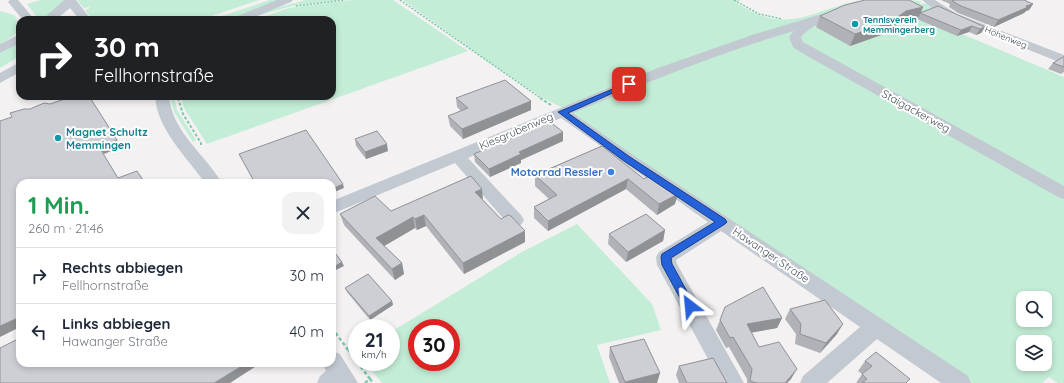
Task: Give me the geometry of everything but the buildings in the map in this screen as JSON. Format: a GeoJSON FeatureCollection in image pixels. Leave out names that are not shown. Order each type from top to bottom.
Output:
{"type":"FeatureCollection","features":[{"type":"Feature","properties":{"kind":"street","name":"Kiesgrubenweg"},"geometry":{"type":"LineString","coordinates":[[336,206],[562,112],[718,50],[785,28],[815,21],[854,7],[883,0]]}},
{"type":"Feature","properties":{"kind":"street","name":"Höhenweg"},"geometry":{"type":"LineString","coordinates":[[928,0],[940,10],[952,16],[1064,60]]}},
{"type":"Feature","properties":{"kind":"street"},"geometry":{"type":"LineString","coordinates":[[63,16],[71,1],[82,16]]}},
{"type":"Feature","properties":{"kind":"street"},"geometry":{"type":"LineString","coordinates":[[14,2],[26,16]]}},
{"type":"Feature","properties":{"kind":"street"},"geometry":{"type":"LineString","coordinates":[[246,16],[270,7],[293,2]]}},
{"type":"Feature","properties":{"kind":"street","name":"Staigackerweg"},"geometry":{"type":"LineString","coordinates":[[815,21],[800,31],[795,37],[797,44],[1064,193]]}},
{"type":"Feature","properties":{"kind":"street"},"geometry":{"type":"LineString","coordinates":[[0,49],[16,40]]}},
{"type":"Feature","properties":{"kind":"street"},"geometry":{"type":"LineString","coordinates":[[0,69],[16,59]]}},
{"type":"Feature","properties":{"kind":"street"},"geometry":{"type":"LineString","coordinates":[[0,79],[16,69]]}},
{"type":"Feature","properties":{"kind":"street"},"geometry":{"type":"LineString","coordinates":[[161,100],[163,110],[171,127],[211,179]]}},
{"type":"Feature","properties":{"kind":"street","name":"Hawanger Straße"},"geometry":{"type":"LineString","coordinates":[[562,112],[627,159],[960,383]]}},
{"type":"Feature","properties":{"kind":"street"},"geometry":{"type":"LineString","coordinates":[[457,156],[515,220]]}},
{"type":"Feature","properties":{"kind":"street"},"geometry":{"type":"LineString","coordinates":[[722,222],[666,257],[667,265],[733,383]]}},
{"type":"Feature","properties":{"kind":"street"},"geometry":{"type":"LineString","coordinates":[[811,383],[876,326]]}},
{"type":"Feature","properties":{"kind":"path"},"geometry":{"type":"LineString","coordinates":[[293,2],[345,0]]}},
{"type":"Feature","properties":{"kind":"path"},"geometry":{"type":"LineString","coordinates":[[400,0],[562,112]]}},
{"type":"Feature","properties":{"kind":"path"},"geometry":{"type":"LineString","coordinates":[[734,0],[766,17],[786,19]]}},
{"type":"Feature","properties":{"kind":"path"},"geometry":{"type":"LineString","coordinates":[[178,100],[183,114],[201,143]]}},
{"type":"Feature","properties":{"kind":"path"},"geometry":{"type":"LineString","coordinates":[[336,342],[344,371],[370,379],[373,383]]}},
{"type":"Feature","properties":{"kind":"path"},"geometry":{"type":"LineString","coordinates":[[365,383],[370,379]]}},
{"type":"Feature","properties":{"kind":"green space"},"geometry":{"type":"Polygon","coordinates":[[[41,0],[63,0],[64,3],[48,16],[36,16],[27,4],[41,0]]]}},
{"type":"Feature","properties":{"kind":"green space"},"geometry":{"type":"Polygon","coordinates":[[[77,0],[259,0],[212,16],[90,16],[85,10],[90,8],[84,8],[77,0]]]}},
{"type":"Feature","properties":{"kind":"green space"},"geometry":{"type":"Polygon","coordinates":[[[270,0],[282,0],[240,16],[222,16],[270,0]]]}},
{"type":"Feature","properties":{"kind":"green space"},"geometry":{"type":"Polygon","coordinates":[[[306,0],[339,0],[292,6],[254,16],[272,9],[306,0]]]}},
{"type":"Feature","properties":{"kind":"green space"},"geometry":{"type":"Polygon","coordinates":[[[352,0],[393,0],[468,51],[336,98],[336,16],[266,16],[289,8],[352,0]]]}},
{"type":"Feature","properties":{"kind":"green space"},"geometry":{"type":"Polygon","coordinates":[[[403,0],[741,0],[735,2],[746,9],[766,17],[793,19],[844,4],[872,0],[563,108],[541,97],[486,60],[403,0]]]}},
{"type":"Feature","properties":{"kind":"green space"},"geometry":{"type":"Polygon","coordinates":[[[909,0],[921,1],[920,4],[928,3],[937,9],[936,23],[1064,77],[1064,191],[805,48],[800,34],[811,25],[910,3],[909,0]]]}},
{"type":"Feature","properties":{"kind":"green space"},"geometry":{"type":"Polygon","coordinates":[[[0,11],[14,15],[16,18],[16,33],[0,44],[0,11]]]}},
{"type":"Feature","properties":{"kind":"green space"},"geometry":{"type":"Polygon","coordinates":[[[800,27],[792,37],[1064,195],[1064,383],[1058,383],[1049,377],[1042,383],[967,383],[624,152],[572,112],[653,77],[800,27]]]}},
{"type":"Feature","properties":{"kind":"green space"},"geometry":{"type":"Polygon","coordinates":[[[16,44],[16,58],[0,68],[0,53],[16,44]]]}},
{"type":"Feature","properties":{"kind":"green space"},"geometry":{"type":"Polygon","coordinates":[[[171,100],[175,100],[177,110],[196,140],[193,142],[174,112],[171,100]]]}},
{"type":"Feature","properties":{"kind":"green space"},"geometry":{"type":"Polygon","coordinates":[[[182,100],[330,100],[207,144],[184,108],[182,100]]]}},
{"type":"Feature","properties":{"kind":"green space"},"geometry":{"type":"Polygon","coordinates":[[[577,224],[652,304],[661,330],[597,345],[610,383],[382,383],[372,371],[400,371],[400,327],[408,322],[408,371],[460,371],[460,319],[412,319],[522,252],[577,224]]]}},
{"type":"Feature","properties":{"kind":"place","name":"Tennisverein Memmingerberg"},"geometry":{"type":"Point","coordinates":[855,24]}},
{"type":"Feature","properties":{"kind":"place","name":"Magnet Schultz Memmingen"},"geometry":{"type":"Point","coordinates":[58,138]}},
{"type":"Feature","properties":{"kind":"place","name":"Motorrad Ressler"},"geometry":{"type":"Point","coordinates":[611,172]}},
{"type":"Feature","properties":{"kind":"route"},"geometry":{"type":"LineString","coordinates":[[629,84],[562,112],[627,159],[722,222],[666,257],[667,265],[690,306]]}}]}
